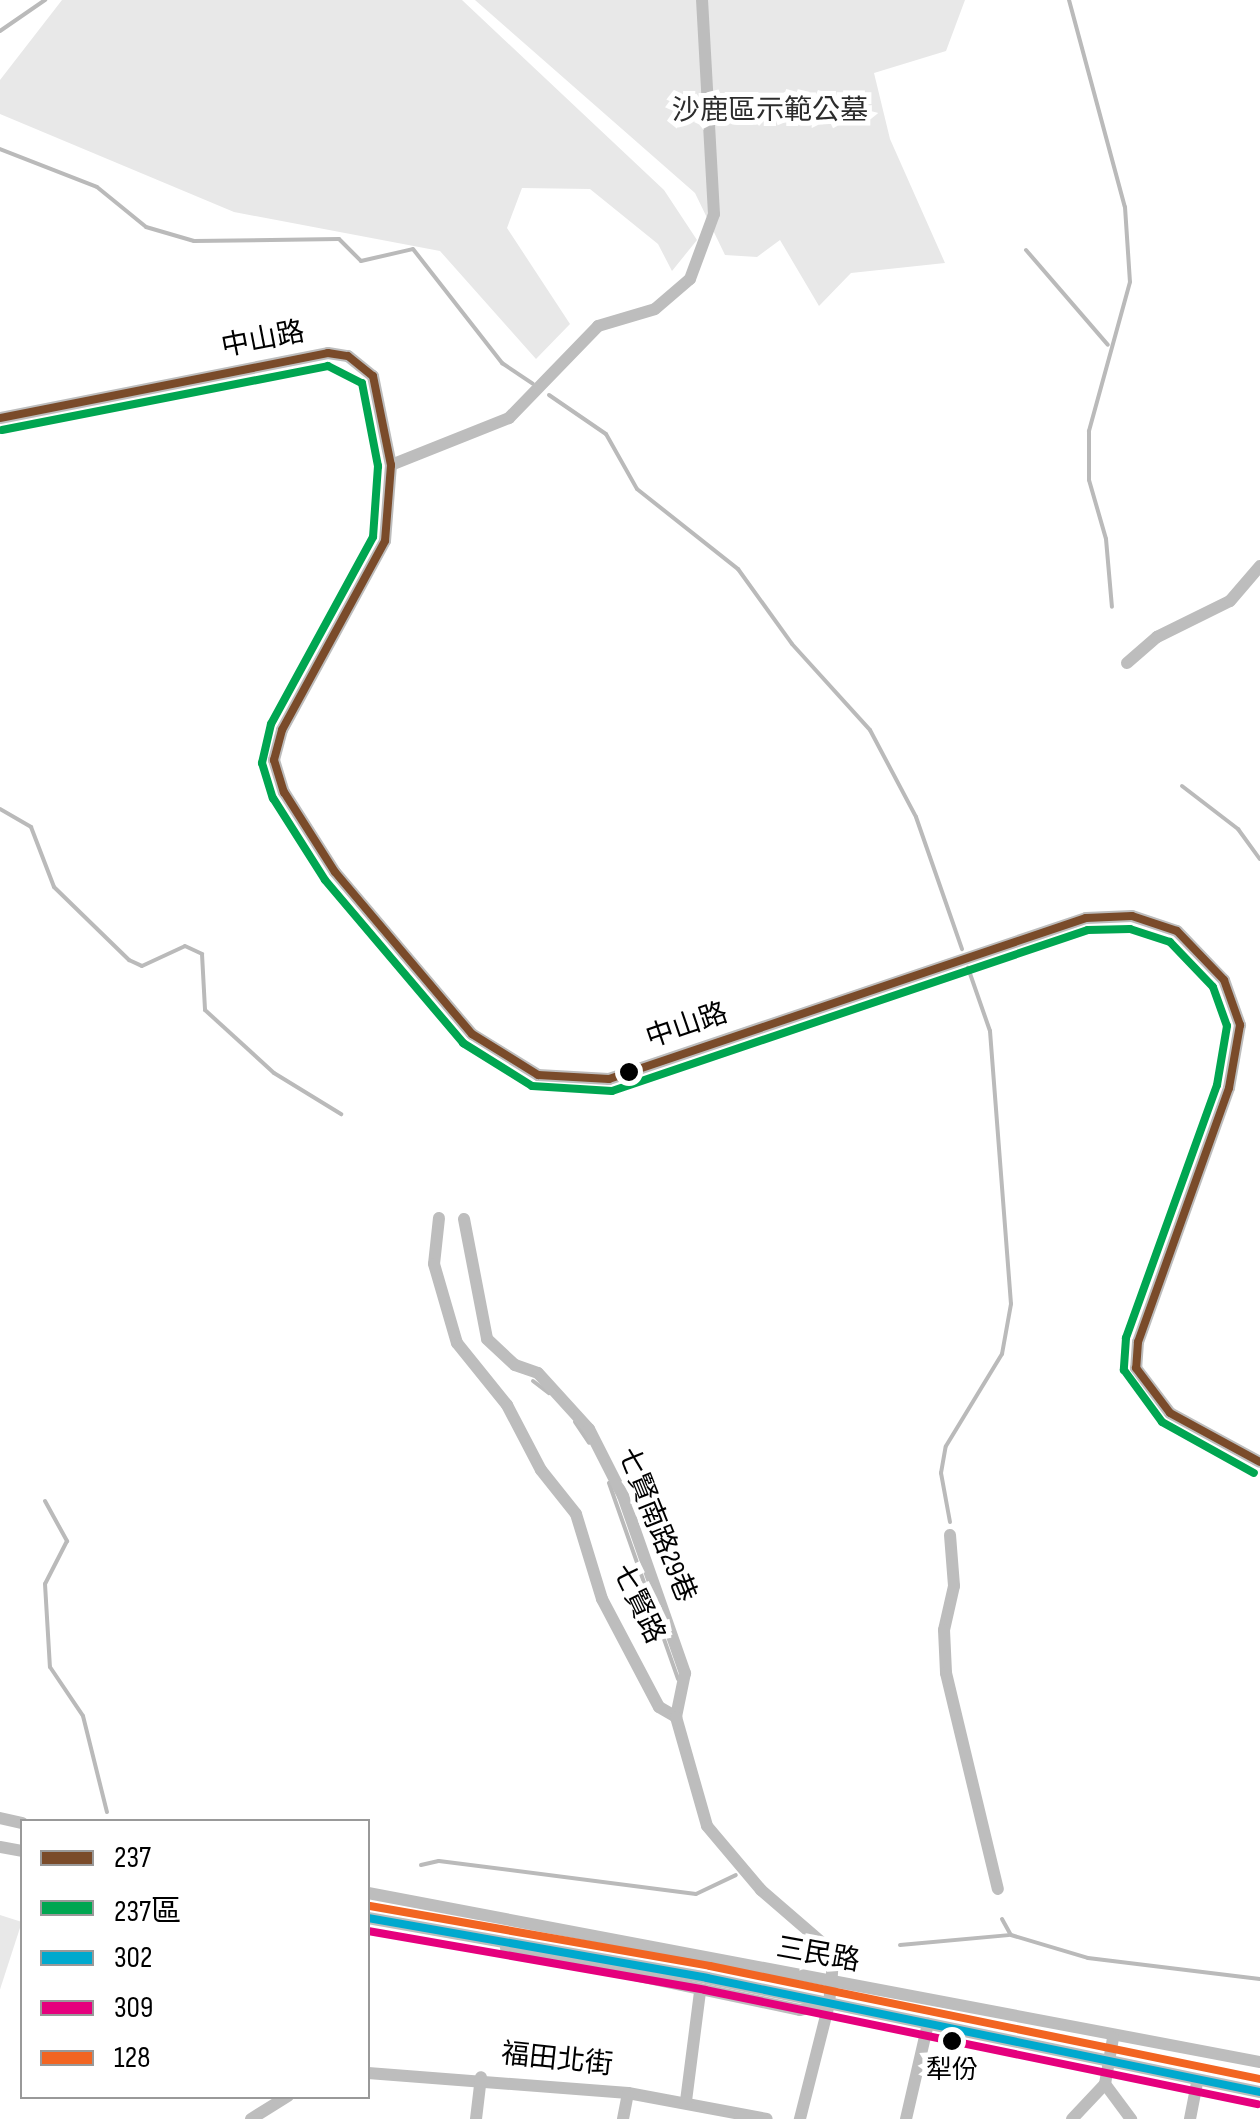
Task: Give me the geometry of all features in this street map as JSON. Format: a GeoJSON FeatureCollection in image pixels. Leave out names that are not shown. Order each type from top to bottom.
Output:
{"type":"FeatureCollection","features":[{"type":"Feature","properties":{"kind":"street"},"geometry":{"type":"LineString","coordinates":[[391,465],[509,418],[598,326],[655,310],[690,279],[714,214],[702,0]]}},
{"type":"Feature","properties":{"kind":"street","name":"中山路"},"geometry":{"type":"LineString","coordinates":[[0,418],[328,353],[348,356],[372,376],[391,465],[380,554],[282,730],[274,760],[284,792],[336,872],[472,1034],[538,1076],[609,1079],[1086,918],[1132,916],[1177,931],[1224,980],[1240,1025],[1229,1088],[1138,1342],[1136,1368],[1170,1413],[1260,1462]]}},
{"type":"Feature","properties":{"kind":"street"},"geometry":{"type":"LineString","coordinates":[[1127,663],[1157,637],[1230,601],[1260,566]]}},
{"type":"Feature","properties":{"kind":"street","name":"七賢路"},"geometry":{"type":"LineString","coordinates":[[439,1218],[434,1264],[457,1342],[507,1404],[541,1470],[576,1514],[602,1599],[659,1707],[676,1717],[707,1826],[760,1890],[834,1953],[830,1982]]}},
{"type":"Feature","properties":{"kind":"street","name":"七賢南路29巷"},"geometry":{"type":"LineString","coordinates":[[464,1220],[487,1339],[515,1365],[538,1373],[589,1429],[624,1496],[685,1674],[676,1717]]}},
{"type":"Feature","properties":{"kind":"street"},"geometry":{"type":"LineString","coordinates":[[950,1534],[954,1586],[944,1630],[946,1673],[998,1888]]}},
{"type":"Feature","properties":{"kind":"street","name":"三民路"},"geometry":{"type":"LineString","coordinates":[[370,1894],[1113,2038],[1260,2062]]}},
{"type":"Feature","properties":{"kind":"street","name":"三民路"},"geometry":{"type":"LineString","coordinates":[[370,1918],[829,2004],[1260,2092]]}},
{"type":"Feature","properties":{"kind":"street","name":"三民路"},"geometry":{"type":"LineString","coordinates":[[466,1936],[700,1991],[800,2010],[829,2004]]}},
{"type":"Feature","properties":{"kind":"street"},"geometry":{"type":"LineString","coordinates":[[800,2119],[829,2004],[830,1982]]}},
{"type":"Feature","properties":{"kind":"street"},"geometry":{"type":"LineString","coordinates":[[686,2101],[700,1991]]}},
{"type":"Feature","properties":{"kind":"street"},"geometry":{"type":"LineString","coordinates":[[906,2119],[928,2024]]}},
{"type":"Feature","properties":{"kind":"street"},"geometry":{"type":"LineString","coordinates":[[1072,2119],[1105,2084],[1113,2038]]}},
{"type":"Feature","properties":{"kind":"street","name":"福田北街"},"geometry":{"type":"LineString","coordinates":[[370,2073],[481,2077],[628,2094],[686,2101],[766,2119]]}},
{"type":"Feature","properties":{"kind":"street","name":"福田北街"},"geometry":{"type":"LineString","coordinates":[[476,2119],[481,2077]]}},
{"type":"Feature","properties":{"kind":"street"},"geometry":{"type":"LineString","coordinates":[[1190,2119],[1197,2082]]}},
{"type":"Feature","properties":{"kind":"street"},"geometry":{"type":"LineString","coordinates":[[1105,2084],[1131,2119]]}},
{"type":"Feature","properties":{"kind":"street","name":"福田北街"},"geometry":{"type":"LineString","coordinates":[[622,2119],[628,2094]]}},
{"type":"Feature","properties":{"kind":"street"},"geometry":{"type":"LineString","coordinates":[[251,2119],[283,2099]]}},
{"type":"Feature","properties":{"kind":"green space"},"geometry":{"type":"Polygon","coordinates":[[[62,0],[462,0],[664,190],[697,240],[672,271],[658,244],[590,189],[522,188],[507,228],[570,324],[536,359],[440,251],[234,212],[0,114],[0,80],[62,0]]]}},
{"type":"Feature","properties":{"kind":"green space","name":"沙鹿區示範公墓"},"geometry":{"type":"Polygon","coordinates":[[[475,0],[965,0],[946,51],[874,73],[890,139],[945,263],[851,273],[819,306],[780,240],[757,257],[725,255],[695,193],[475,0]]]}},
{"type":"Feature","properties":{"kind":"green space"},"geometry":{"type":"Polygon","coordinates":[[[0,1915],[20,1921],[20,1928],[0,1989],[0,1915]]]}},
{"type":"Feature","properties":{"kind":"waterway"},"geometry":{"type":"LineString","coordinates":[[0,31],[45,0]]}},
{"type":"Feature","properties":{"kind":"waterway"},"geometry":{"type":"LineString","coordinates":[[1069,0],[1125,207],[1130,282],[1089,431],[1089,480],[1106,539],[1112,607]]}},
{"type":"Feature","properties":{"kind":"waterway"},"geometry":{"type":"LineString","coordinates":[[0,149],[97,187],[146,227],[194,241],[339,239],[361,261],[413,249],[502,363],[533,384]]}},
{"type":"Feature","properties":{"kind":"waterway"},"geometry":{"type":"LineString","coordinates":[[1026,250],[1108,345]]}},
{"type":"Feature","properties":{"kind":"waterway"},"geometry":{"type":"LineString","coordinates":[[549,395],[606,434],[637,489],[738,569],[792,644],[870,730],[916,817],[962,949]]}},
{"type":"Feature","properties":{"kind":"waterway"},"geometry":{"type":"LineString","coordinates":[[1182,786],[1238,829],[1260,859]]}},
{"type":"Feature","properties":{"kind":"waterway"},"geometry":{"type":"LineString","coordinates":[[0,809],[31,827],[54,887],[129,960],[142,966],[185,946],[202,954],[205,1010],[274,1073],[341,1114]]}},
{"type":"Feature","properties":{"kind":"waterway"},"geometry":{"type":"LineString","coordinates":[[950,1522],[941,1473],[946,1446],[1002,1354],[1011,1304],[990,1031],[968,968]]}},
{"type":"Feature","properties":{"kind":"waterway"},"geometry":{"type":"LineString","coordinates":[[533,1381],[549,1393]]}},
{"type":"Feature","properties":{"kind":"waterway"},"geometry":{"type":"LineString","coordinates":[[575,1422],[589,1443]]}},
{"type":"Feature","properties":{"kind":"waterway"},"geometry":{"type":"LineString","coordinates":[[609,1483],[678,1679]]}},
{"type":"Feature","properties":{"kind":"waterway"},"geometry":{"type":"LineString","coordinates":[[45,1501],[67,1541],[45,1584],[50,1667],[83,1716],[107,1812]]}},
{"type":"Feature","properties":{"kind":"waterway"},"geometry":{"type":"LineString","coordinates":[[421,1865],[439,1861],[696,1894],[736,1875]]}},
{"type":"Feature","properties":{"kind":"waterway"},"geometry":{"type":"LineString","coordinates":[[1002,1919],[1011,1935],[1088,1958],[1260,1979]]}},
{"type":"Feature","properties":{"kind":"waterway"},"geometry":{"type":"LineString","coordinates":[[900,1945],[1009,1935]]}},
{"type":"Feature","properties":{"kind":"transit line","name":"237"},"geometry":{"type":"LineString","coordinates":[[0,418],[328,353],[348,356],[373,376],[391,465],[385,541],[282,730],[274,760],[284,792],[335,872],[472,1034],[538,1075],[609,1079],[1086,918],[1132,916],[1177,931],[1224,980],[1240,1025],[1229,1088],[1138,1342],[1136,1368],[1170,1413],[1260,1462]]}},
{"type":"Feature","properties":{"kind":"transit line","name":"237區"},"geometry":{"type":"LineString","coordinates":[[2,430],[328,366],[362,383],[378,466],[373,537],[271,724],[262,763],[273,798],[325,880],[463,1043],[532,1086],[612,1091],[1088,930],[1130,929],[1170,942],[1213,987],[1227,1026],[1217,1085],[1126,1338],[1124,1370],[1162,1422],[1254,1473]]}},
{"type":"Feature","properties":{"kind":"transit line","name":"128"},"geometry":{"type":"LineString","coordinates":[[370,1906],[710,1966],[1260,2079]]}},
{"type":"Feature","properties":{"kind":"transit line","name":"302"},"geometry":{"type":"LineString","coordinates":[[370,1918],[707,1978],[1260,2092]]}},
{"type":"Feature","properties":{"kind":"transit line","name":"309"},"geometry":{"type":"LineString","coordinates":[[370,1931],[705,1990],[1257,2104]]}},
{"type":"Feature","properties":{"kind":"place","name":"犁份"},"geometry":{"type":"Point","coordinates":[952,2041]}}]}
